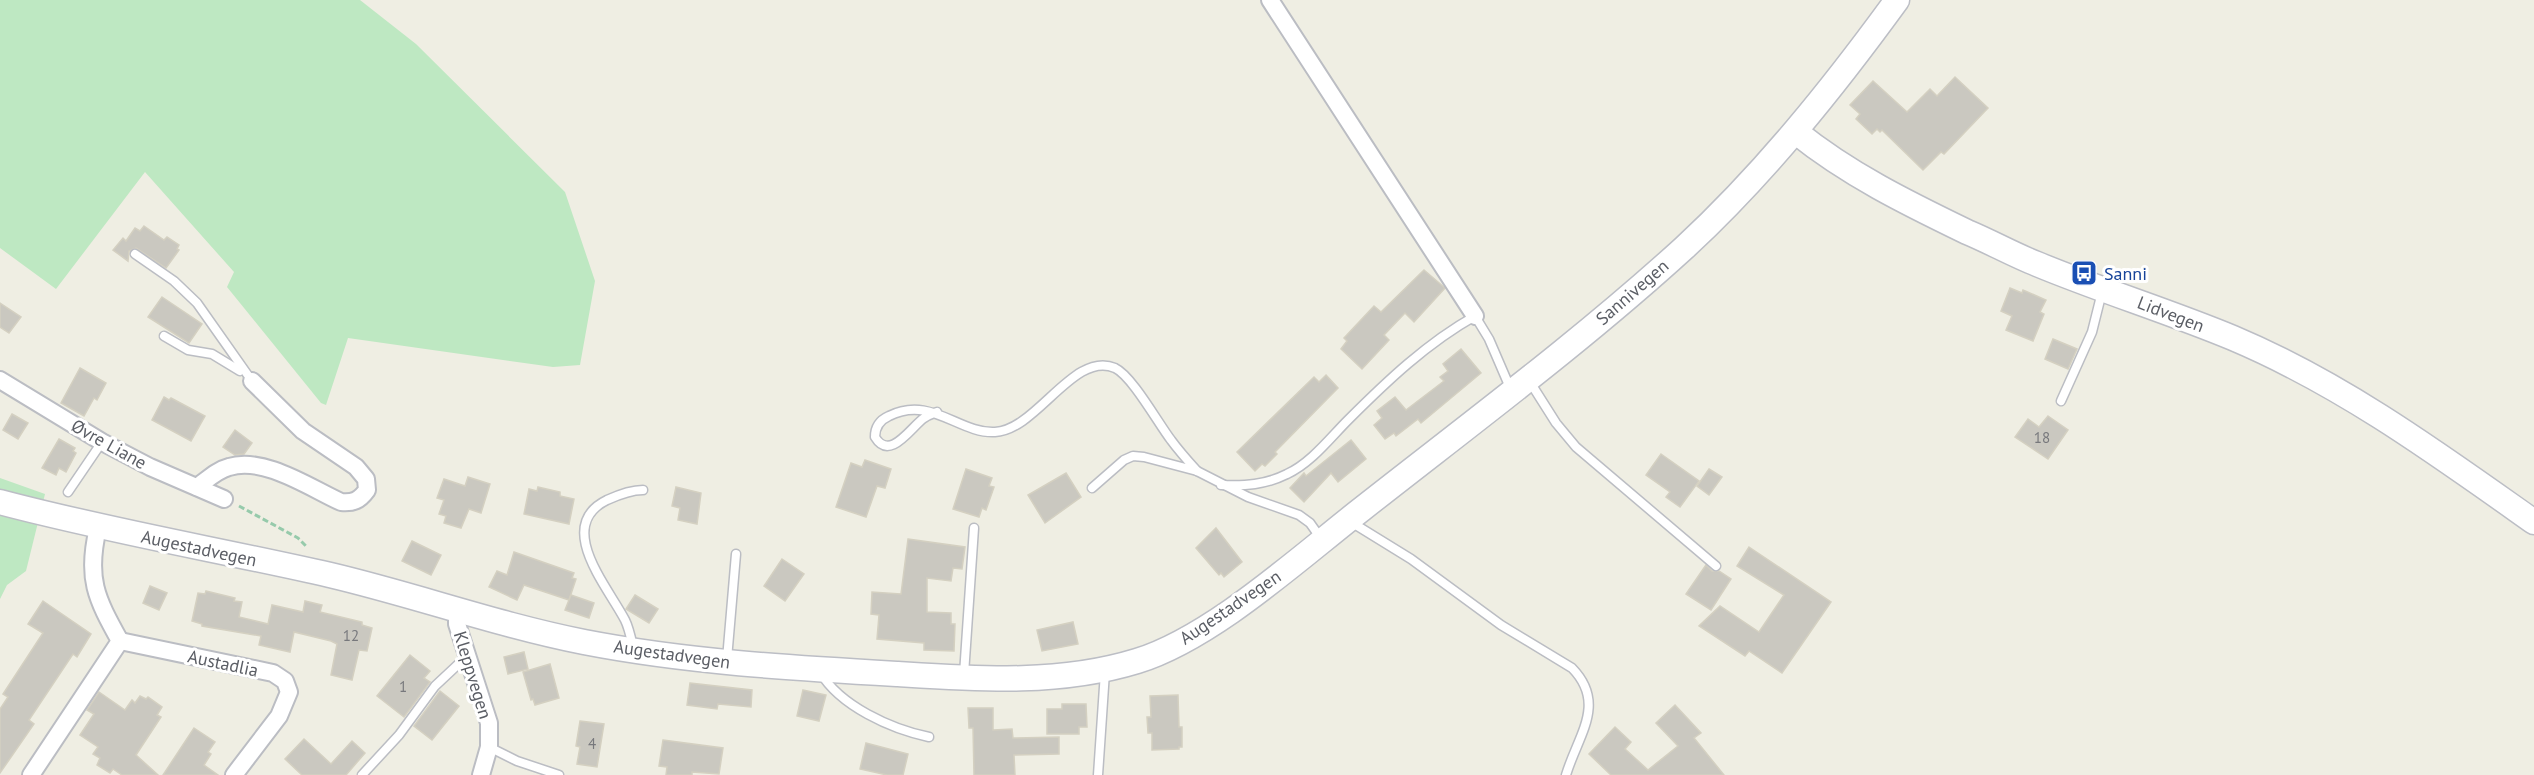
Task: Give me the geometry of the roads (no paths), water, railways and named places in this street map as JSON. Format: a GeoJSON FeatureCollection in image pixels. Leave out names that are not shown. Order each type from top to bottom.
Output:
{"type":"FeatureCollection","features":[{"type":"Feature","properties":{"kind":"main road","name":"Sannivegen"},"geometry":{"type":"LineString","coordinates":[[1323,540],[1616,307],[1686,245],[1751,182],[1796,132],[1897,0]]}},
{"type":"Feature","properties":{"kind":"main road","name":"Lidvegen"},"geometry":{"type":"LineString","coordinates":[[1796,132],[1820,151],[1902,201],[2037,264],[2233,338],[2281,359],[2325,383],[2430,448],[2534,522]]}},
{"type":"Feature","properties":{"kind":"main road","name":"Augestadvegen"},"geometry":{"type":"LineString","coordinates":[[0,502],[98,528],[329,575],[536,632],[634,650],[727,662],[1007,680],[1105,669],[1141,660],[1198,633],[1323,540]]}},
{"type":"Feature","properties":{"kind":"street"},"geometry":{"type":"LineString","coordinates":[[1270,0],[1475,315]]}},
{"type":"Feature","properties":{"kind":"street","name":"Øvre Liane"},"geometry":{"type":"LineString","coordinates":[[0,380],[102,442],[150,467],[224,499]]}},
{"type":"Feature","properties":{"kind":"street"},"geometry":{"type":"LineString","coordinates":[[197,487],[215,473],[230,466],[245,465],[271,469],[340,502],[351,503],[361,498],[367,490],[366,479],[356,467],[303,431],[252,381]]}},
{"type":"Feature","properties":{"kind":"street"},"geometry":{"type":"LineString","coordinates":[[31,775],[120,642],[101,608],[94,586],[91,555],[98,528]]}},
{"type":"Feature","properties":{"kind":"street","name":"Kleppvegen"},"geometry":{"type":"LineString","coordinates":[[458,609],[457,624],[489,723],[489,747],[481,775]]}},
{"type":"Feature","properties":{"kind":"street","name":"Austadlia"},"geometry":{"type":"LineString","coordinates":[[120,642],[273,673],[285,681],[289,692],[279,716],[234,775]]}},
{"type":"Feature","properties":{"kind":"lane"},"geometry":{"type":"LineString","coordinates":[[135,254],[174,281],[197,303],[252,381]]}},
{"type":"Feature","properties":{"kind":"lane"},"geometry":{"type":"LineString","coordinates":[[2061,401],[2092,332],[2103,288]]}},
{"type":"Feature","properties":{"kind":"lane"},"geometry":{"type":"LineString","coordinates":[[1221,485],[1263,484],[1300,466],[1390,379],[1457,326],[1475,315],[1520,385],[1576,447],[1716,566]]}},
{"type":"Feature","properties":{"kind":"lane"},"geometry":{"type":"LineString","coordinates":[[164,336],[188,350],[212,354],[252,381]]}},
{"type":"Feature","properties":{"kind":"lane"},"geometry":{"type":"LineString","coordinates":[[937,412],[926,416],[905,438],[890,446],[883,445],[874,437],[875,429],[879,424],[895,413],[915,410],[937,412],[987,432],[997,432],[1022,422],[1074,377],[1092,366],[1116,368],[1131,383],[1171,441],[1197,471]]}},
{"type":"Feature","properties":{"kind":"lane"},"geometry":{"type":"LineString","coordinates":[[68,492],[102,442]]}},
{"type":"Feature","properties":{"kind":"lane"},"geometry":{"type":"LineString","coordinates":[[1092,488],[1124,460],[1133,456],[1197,471],[1221,485],[1299,515],[1310,523],[1323,540]]}},
{"type":"Feature","properties":{"kind":"lane"},"geometry":{"type":"LineString","coordinates":[[634,650],[626,622],[590,560],[584,537],[590,513],[597,505],[628,492],[643,490]]}},
{"type":"Feature","properties":{"kind":"lane"},"geometry":{"type":"LineString","coordinates":[[1348,520],[1411,559],[1501,625],[1572,668],[1581,677],[1590,697],[1589,715],[1566,775]]}},
{"type":"Feature","properties":{"kind":"lane"},"geometry":{"type":"LineString","coordinates":[[964,678],[974,528]]}},
{"type":"Feature","properties":{"kind":"lane"},"geometry":{"type":"LineString","coordinates":[[727,662],[736,554]]}},
{"type":"Feature","properties":{"kind":"lane"},"geometry":{"type":"LineString","coordinates":[[362,775],[399,735],[435,686],[466,657]]}},
{"type":"Feature","properties":{"kind":"lane"},"geometry":{"type":"LineString","coordinates":[[818,669],[834,691],[845,701],[906,731],[928,737]]}},
{"type":"Feature","properties":{"kind":"lane"},"geometry":{"type":"LineString","coordinates":[[1098,775],[1105,669]]}},
{"type":"Feature","properties":{"kind":"lane"},"geometry":{"type":"LineString","coordinates":[[489,747],[517,761],[560,775]]}},
{"type":"Feature","properties":{"kind":"place","name":"Sanni"},"geometry":{"type":"Point","coordinates":[2084,273]}}]}
